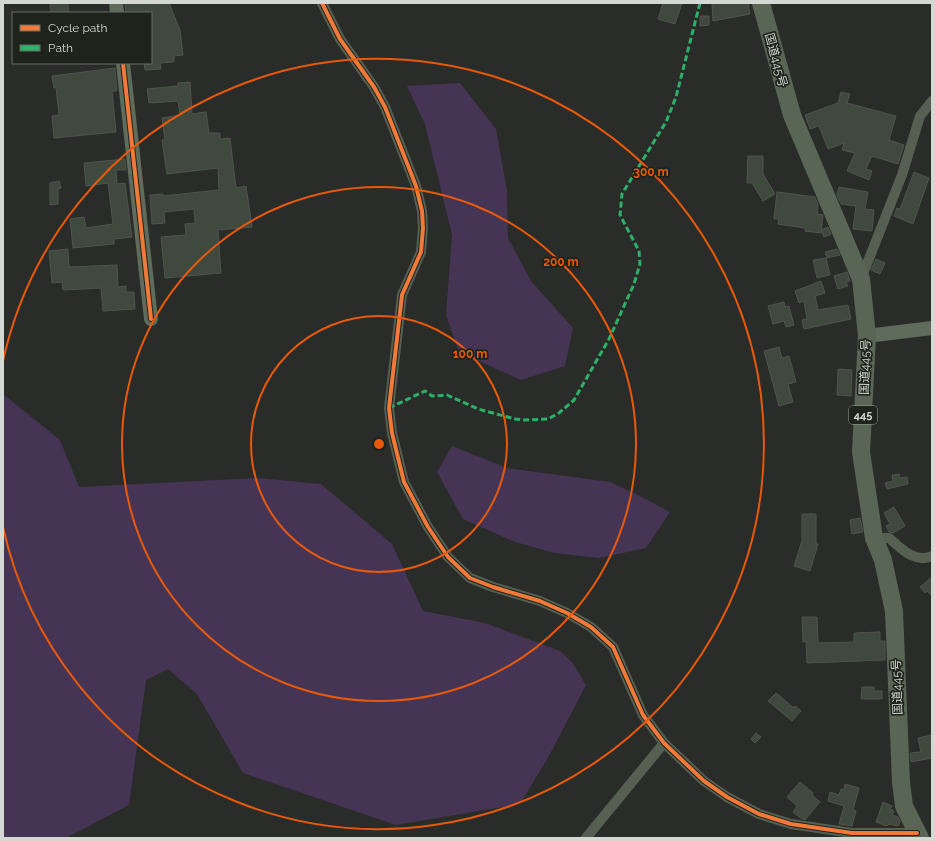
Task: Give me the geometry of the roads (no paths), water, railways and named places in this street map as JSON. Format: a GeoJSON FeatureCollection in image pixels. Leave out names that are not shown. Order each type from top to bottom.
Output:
{"type":"FeatureCollection","features":[{"type":"Feature","properties":{"kind":"highway","name":"国道445号"},"geometry":{"type":"LineString","coordinates":[[761,3],[792,115],[861,279],[867,336],[861,452],[874,538],[883,560],[894,611],[901,782],[904,806],[918,836]]}},
{"type":"Feature","properties":{"kind":"street"},"geometry":{"type":"LineString","coordinates":[[322,3],[340,39],[374,86],[385,107],[416,186],[422,212],[423,228],[421,252],[402,295],[389,408],[392,433],[404,482],[428,527],[444,551],[470,578],[493,587],[540,601],[567,613],[591,627],[613,648],[643,715],[664,743],[704,781],[727,797],[759,814],[792,824],[850,835],[918,836]]}},
{"type":"Feature","properties":{"kind":"street"},"geometry":{"type":"LineString","coordinates":[[123,64],[151,319]]}},
{"type":"Feature","properties":{"kind":"street"},"geometry":{"type":"LineString","coordinates":[[861,279],[902,175],[920,116],[932,101]]}},
{"type":"Feature","properties":{"kind":"street"},"geometry":{"type":"LineString","coordinates":[[867,336],[932,328]]}},
{"type":"Feature","properties":{"kind":"street"},"geometry":{"type":"LineString","coordinates":[[874,538],[889,538],[907,553],[915,557],[927,558],[932,556]]}},
{"type":"Feature","properties":{"kind":"street"},"geometry":{"type":"LineString","coordinates":[[586,838],[664,743]]}}]}
